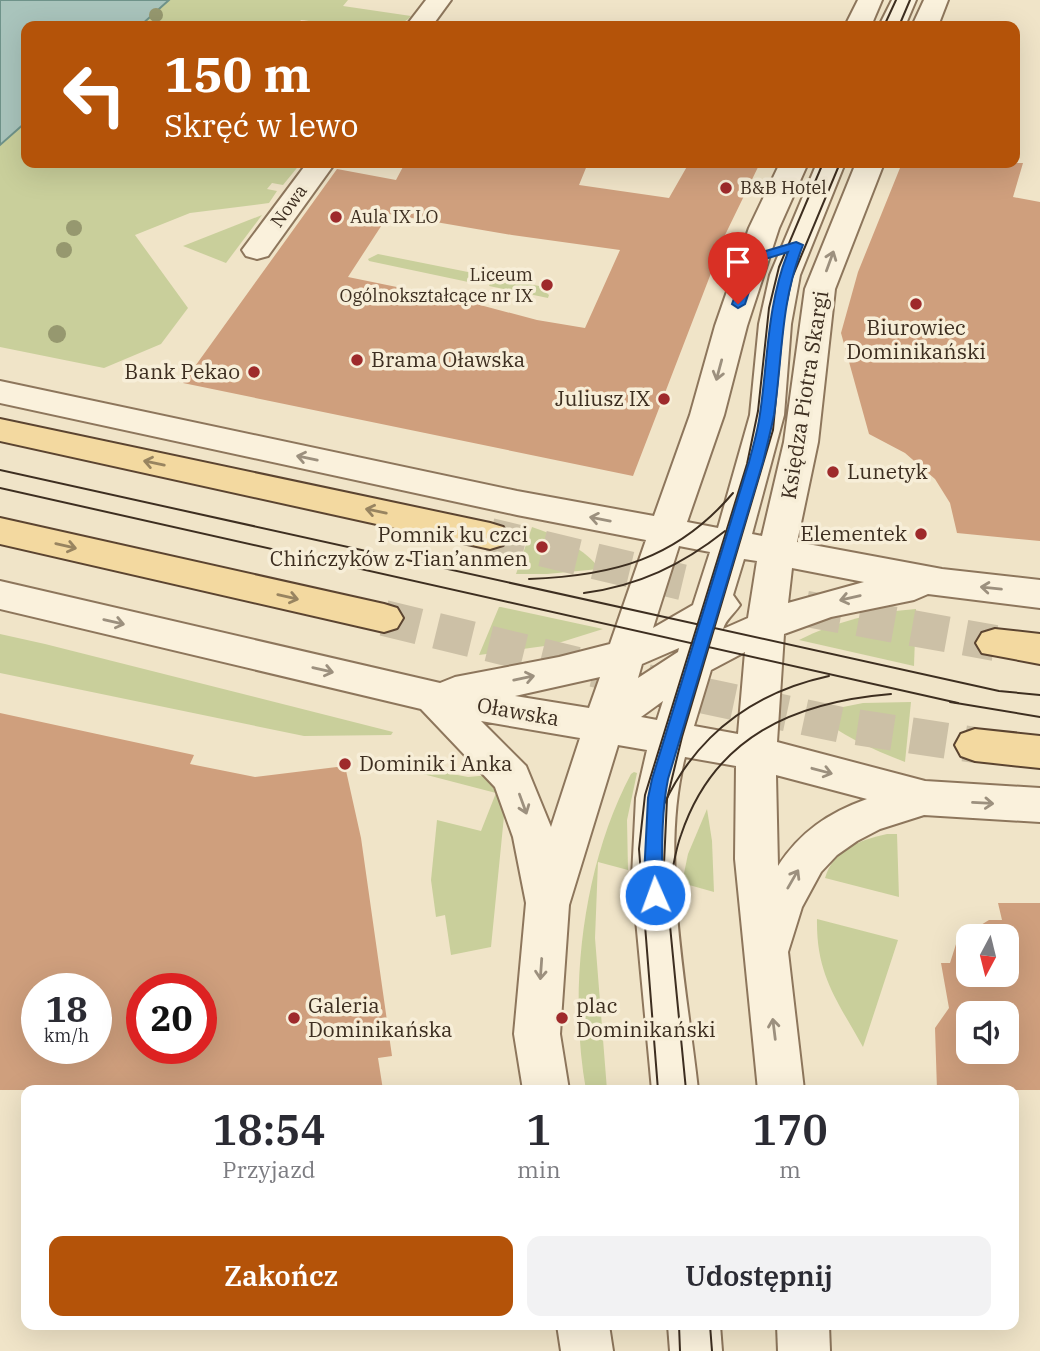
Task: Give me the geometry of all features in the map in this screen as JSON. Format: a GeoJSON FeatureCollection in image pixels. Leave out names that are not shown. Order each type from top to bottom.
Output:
{"type":"FeatureCollection","features":[{"type":"Feature","properties":{"kind":"main road"},"geometry":{"type":"LineString","coordinates":[[0,429],[490,536]]}},
{"type":"Feature","properties":{"kind":"main road"},"geometry":{"type":"LineString","coordinates":[[0,531],[384,618]]}},
{"type":"Feature","properties":{"kind":"main road"},"geometry":{"type":"LineString","coordinates":[[995,643],[1040,649]]}},
{"type":"Feature","properties":{"kind":"main road"},"geometry":{"type":"LineString","coordinates":[[975,746],[1040,752]]}},
{"type":"Feature","properties":{"kind":"street"},"geometry":{"type":"LineString","coordinates":[[423,21],[439,0]]}},
{"type":"Feature","properties":{"kind":"street"},"geometry":{"type":"LineString","coordinates":[[860,21],[870,0]]}},
{"type":"Feature","properties":{"kind":"street"},"geometry":{"type":"LineString","coordinates":[[894,21],[904,0]]}},
{"type":"Feature","properties":{"kind":"street","name":"Nowa"},"geometry":{"type":"LineString","coordinates":[[257,250],[317,168]]}},
{"type":"Feature","properties":{"kind":"street"},"geometry":{"type":"LineString","coordinates":[[545,1085],[537,1034],[547,905],[648,585],[707,415],[731,326],[764,228],[792,168]]}},
{"type":"Feature","properties":{"kind":"street"},"geometry":{"type":"LineString","coordinates":[[674,1085],[653,877],[656,798],[767,415],[775,324],[785,275],[829,168]]}},
{"type":"Feature","properties":{"kind":"street","name":"Księdza Piotra Skargi"},"geometry":{"type":"LineString","coordinates":[[780,1085],[756,859],[756,754],[766,624],[777,551],[801,442],[820,289],[868,168]]}},
{"type":"Feature","properties":{"kind":"street"},"geometry":{"type":"LineString","coordinates":[[754,259],[796,245]]}},
{"type":"Feature","properties":{"kind":"street"},"geometry":{"type":"LineString","coordinates":[[0,392],[667,532],[942,583],[1040,594]]}},
{"type":"Feature","properties":{"kind":"street"},"geometry":{"type":"LineString","coordinates":[[433,697],[597,663],[628,654],[710,614],[749,582],[777,551]]}},
{"type":"Feature","properties":{"kind":"street"},"geometry":{"type":"LineString","coordinates":[[602,727],[641,695],[696,658],[766,624],[858,596],[942,583]]}},
{"type":"Feature","properties":{"kind":"street","name":"Oławska"},"geometry":{"type":"LineString","coordinates":[[0,595],[433,697],[756,754],[925,798],[1040,805]]}},
{"type":"Feature","properties":{"kind":"street"},"geometry":{"type":"LineString","coordinates":[[433,697],[512,778],[534,837],[547,905]]}},
{"type":"Feature","properties":{"kind":"street"},"geometry":{"type":"LineString","coordinates":[[767,967],[779,905],[810,853],[833,833],[873,812],[925,798]]}},
{"type":"Feature","properties":{"kind":"street"},"geometry":{"type":"LineString","coordinates":[[584,1330],[587,1351]]}},
{"type":"Feature","properties":{"kind":"street"},"geometry":{"type":"LineString","coordinates":[[694,1330],[696,1351]]}},
{"type":"Feature","properties":{"kind":"street"},"geometry":{"type":"LineString","coordinates":[[803,1330],[804,1351]]}},
{"type":"Feature","properties":{"kind":"green space"},"geometry":{"type":"Polygon","coordinates":[[[169,0],[348,0],[343,6],[411,16],[404,21],[146,21],[169,0]]]}},
{"type":"Feature","properties":{"kind":"green space"},"geometry":{"type":"Polygon","coordinates":[[[21,126],[21,168],[297,168],[283,185],[272,183],[267,189],[277,191],[269,203],[190,213],[135,235],[188,308],[161,344],[104,368],[0,347],[0,145],[21,126]]]}},
{"type":"Feature","properties":{"kind":"green space"},"geometry":{"type":"Polygon","coordinates":[[[262,215],[226,263],[183,246],[262,215]]]}},
{"type":"Feature","properties":{"kind":"green space"},"geometry":{"type":"Polygon","coordinates":[[[378,254],[478,274],[473,283],[369,261],[368,259],[378,254]]]}},
{"type":"Feature","properties":{"kind":"green space"},"geometry":{"type":"Polygon","coordinates":[[[493,277],[539,286],[549,295],[548,298],[489,286],[493,277]]]}},
{"type":"Feature","properties":{"kind":"green space"},"geometry":{"type":"Polygon","coordinates":[[[532,527],[579,549],[599,569],[516,574],[532,527]]]}},
{"type":"Feature","properties":{"kind":"green space"},"geometry":{"type":"Polygon","coordinates":[[[499,607],[603,629],[552,645],[479,655],[499,607]]]}},
{"type":"Feature","properties":{"kind":"green space"},"geometry":{"type":"Polygon","coordinates":[[[916,609],[914,666],[799,640],[856,618],[916,609]]]}},
{"type":"Feature","properties":{"kind":"green space"},"geometry":{"type":"Polygon","coordinates":[[[0,634],[393,732],[391,735],[304,736],[0,673],[0,634]]]}},
{"type":"Feature","properties":{"kind":"green space"},"geometry":{"type":"Polygon","coordinates":[[[911,702],[905,762],[857,741],[813,713],[863,703],[911,702]]]}},
{"type":"Feature","properties":{"kind":"green space"},"geometry":{"type":"Polygon","coordinates":[[[426,769],[468,777],[490,775],[503,794],[504,816],[491,947],[451,955],[445,915],[436,917],[431,880],[437,820],[481,831],[496,793],[423,774],[426,769]]]}},
{"type":"Feature","properties":{"kind":"green space"},"geometry":{"type":"Polygon","coordinates":[[[637,773],[627,820],[628,870],[598,862],[595,938],[607,1085],[585,1085],[579,1011],[584,928],[601,847],[631,774],[637,773]]]}},
{"type":"Feature","properties":{"kind":"green space"},"geometry":{"type":"Polygon","coordinates":[[[707,809],[712,841],[714,892],[682,883],[688,854],[707,809]]]}},
{"type":"Feature","properties":{"kind":"green space"},"geometry":{"type":"Polygon","coordinates":[[[887,834],[897,834],[899,897],[825,878],[834,860],[848,848],[887,834]]]}},
{"type":"Feature","properties":{"kind":"green space"},"geometry":{"type":"Polygon","coordinates":[[[817,919],[898,940],[863,1047],[824,972],[817,919]]]}},
{"type":"Feature","properties":{"kind":"water"},"geometry":{"type":"Polygon","coordinates":[[[0,0],[169,0],[146,21],[21,21],[21,126],[0,145],[0,0]]]}},
{"type":"Feature","properties":{"kind":"building","name":"Biurowiec Dominikański"},"geometry":{"type":"Polygon","coordinates":[[[1020,163],[1023,163],[1013,197],[1040,202],[1040,541],[957,533],[950,503],[935,479],[905,453],[869,434],[841,333],[858,272],[900,168],[1020,168],[1020,163]]]}},
{"type":"Feature","properties":{"kind":"building"},"geometry":{"type":"Polygon","coordinates":[[[402,168],[586,168],[579,185],[669,198],[686,168],[758,168],[709,268],[713,268],[633,476],[183,383],[337,169],[396,180],[402,168]],[[389,214],[348,277],[465,301],[537,320],[585,328],[620,250],[389,214]]]}},
{"type":"Feature","properties":{"kind":"building","name":"Galeria Dominikańska"},"geometry":{"type":"Polygon","coordinates":[[[0,713],[194,755],[190,764],[255,777],[345,766],[361,838],[392,1056],[378,1058],[382,1085],[21,1085],[21,1090],[0,1090],[0,713]]]}},
{"type":"Feature","properties":{"kind":"building"},"geometry":{"type":"Polygon","coordinates":[[[998,903],[1040,903],[1040,1090],[1019,1090],[1019,1085],[937,1085],[935,1028],[949,1008],[941,963],[950,963],[956,944],[956,987],[1019,987],[1019,924],[982,924],[989,920],[1002,920],[998,903]]]}},
{"type":"Feature","properties":{"kind":"tunnel"},"geometry":{"type":"LineString","coordinates":[[490,536],[757,600],[995,643]]}},
{"type":"Feature","properties":{"kind":"tunnel"},"geometry":{"type":"LineString","coordinates":[[384,618],[696,694],[842,725],[975,745]]}},
{"type":"Feature","properties":{"kind":"tram line"},"geometry":{"type":"LineString","coordinates":[[886,21],[896,0]]}},
{"type":"Feature","properties":{"kind":"tram line"},"geometry":{"type":"LineString","coordinates":[[901,21],[910,0]]}},
{"type":"Feature","properties":{"kind":"tram line"},"geometry":{"type":"LineString","coordinates":[[698,624],[747,464],[758,411],[769,308],[779,267],[821,168]]}},
{"type":"Feature","properties":{"kind":"tram line"},"geometry":{"type":"LineString","coordinates":[[714,628],[773,430],[784,315],[792,278],[838,168]]}},
{"type":"Feature","properties":{"kind":"tram line"},"geometry":{"type":"LineString","coordinates":[[0,470],[698,624]]}},
{"type":"Feature","properties":{"kind":"tram line"},"geometry":{"type":"LineString","coordinates":[[0,488],[692,643]]}},
{"type":"Feature","properties":{"kind":"tram line"},"geometry":{"type":"LineString","coordinates":[[529,579],[588,574],[641,560],[689,534],[712,516],[733,493]]}},
{"type":"Feature","properties":{"kind":"tram line"},"geometry":{"type":"LineString","coordinates":[[584,593],[623,585],[659,572],[676,564],[725,531]]}},
{"type":"Feature","properties":{"kind":"tram line"},"geometry":{"type":"LineString","coordinates":[[692,643],[698,624]]}},
{"type":"Feature","properties":{"kind":"tram line"},"geometry":{"type":"LineString","coordinates":[[698,624],[714,628]]}},
{"type":"Feature","properties":{"kind":"tram line"},"geometry":{"type":"LineString","coordinates":[[709,647],[714,628]]}},
{"type":"Feature","properties":{"kind":"tram line"},"geometry":{"type":"LineString","coordinates":[[714,628],[999,691],[1040,695]]}},
{"type":"Feature","properties":{"kind":"tram line"},"geometry":{"type":"LineString","coordinates":[[658,1085],[639,849],[645,795],[692,643]]}},
{"type":"Feature","properties":{"kind":"tram line"},"geometry":{"type":"LineString","coordinates":[[692,643],[709,647]]}},
{"type":"Feature","properties":{"kind":"tram line"},"geometry":{"type":"LineString","coordinates":[[667,799],[709,647]]}},
{"type":"Feature","properties":{"kind":"tram line"},"geometry":{"type":"LineString","coordinates":[[709,647],[958,703]]}},
{"type":"Feature","properties":{"kind":"tram line"},"geometry":{"type":"LineString","coordinates":[[667,799],[689,762],[710,738],[735,717],[763,699],[829,676]]}},
{"type":"Feature","properties":{"kind":"tram line"},"geometry":{"type":"LineString","coordinates":[[671,877],[679,840],[696,801],[714,772],[737,749],[762,730],[791,716],[822,705],[891,694]]}},
{"type":"Feature","properties":{"kind":"tram line"},"geometry":{"type":"LineString","coordinates":[[950,702],[1040,717]]}},
{"type":"Feature","properties":{"kind":"tram line"},"geometry":{"type":"LineString","coordinates":[[646,856],[667,799]]}},
{"type":"Feature","properties":{"kind":"tram line"},"geometry":{"type":"LineString","coordinates":[[667,799],[664,864],[686,1085]]}},
{"type":"Feature","properties":{"kind":"tram line"},"geometry":{"type":"LineString","coordinates":[[679,1330],[680,1351]]}},
{"type":"Feature","properties":{"kind":"tram line"},"geometry":{"type":"LineString","coordinates":[[710,1330],[712,1351]]}},
{"type":"Feature","properties":{"kind":"place","name":"B&B Hotel"},"geometry":{"type":"Point","coordinates":[726,188]}},
{"type":"Feature","properties":{"kind":"place","name":"Aula IX LO"},"geometry":{"type":"Point","coordinates":[336,217]}},
{"type":"Feature","properties":{"kind":"place","name":"Liceum Ogólnokształcące nr IX"},"geometry":{"type":"Point","coordinates":[547,285]}},
{"type":"Feature","properties":{"kind":"place","name":"Biurowiec Dominikański"},"geometry":{"type":"Point","coordinates":[916,304]}},
{"type":"Feature","properties":{"kind":"place","name":"Brama Oławska"},"geometry":{"type":"Point","coordinates":[357,360]}},
{"type":"Feature","properties":{"kind":"place","name":"Bank Pekao"},"geometry":{"type":"Point","coordinates":[254,372]}},
{"type":"Feature","properties":{"kind":"place","name":"Juliusz IX"},"geometry":{"type":"Point","coordinates":[664,399]}},
{"type":"Feature","properties":{"kind":"place","name":"Lunetyk"},"geometry":{"type":"Point","coordinates":[833,472]}},
{"type":"Feature","properties":{"kind":"place","name":"Elementek"},"geometry":{"type":"Point","coordinates":[921,534]}},
{"type":"Feature","properties":{"kind":"place","name":"Pomnik ku czci Chińczyków z Tian’anmen"},"geometry":{"type":"Point","coordinates":[542,547]}},
{"type":"Feature","properties":{"kind":"place","name":"Dominik i Anka"},"geometry":{"type":"Point","coordinates":[345,764]}},
{"type":"Feature","properties":{"kind":"place","name":"Galeria Dominikańska"},"geometry":{"type":"Point","coordinates":[294,1018]}},
{"type":"Feature","properties":{"kind":"place","name":"plac Dominikański"},"geometry":{"type":"Point","coordinates":[562,1018]}},
{"type":"Feature","properties":{"kind":"route"},"geometry":{"type":"LineString","coordinates":[[655,895],[653,877],[656,798],[664,760],[756,462],[767,415],[775,324],[785,275],[796,245],[754,259],[738,304]]}}]}
